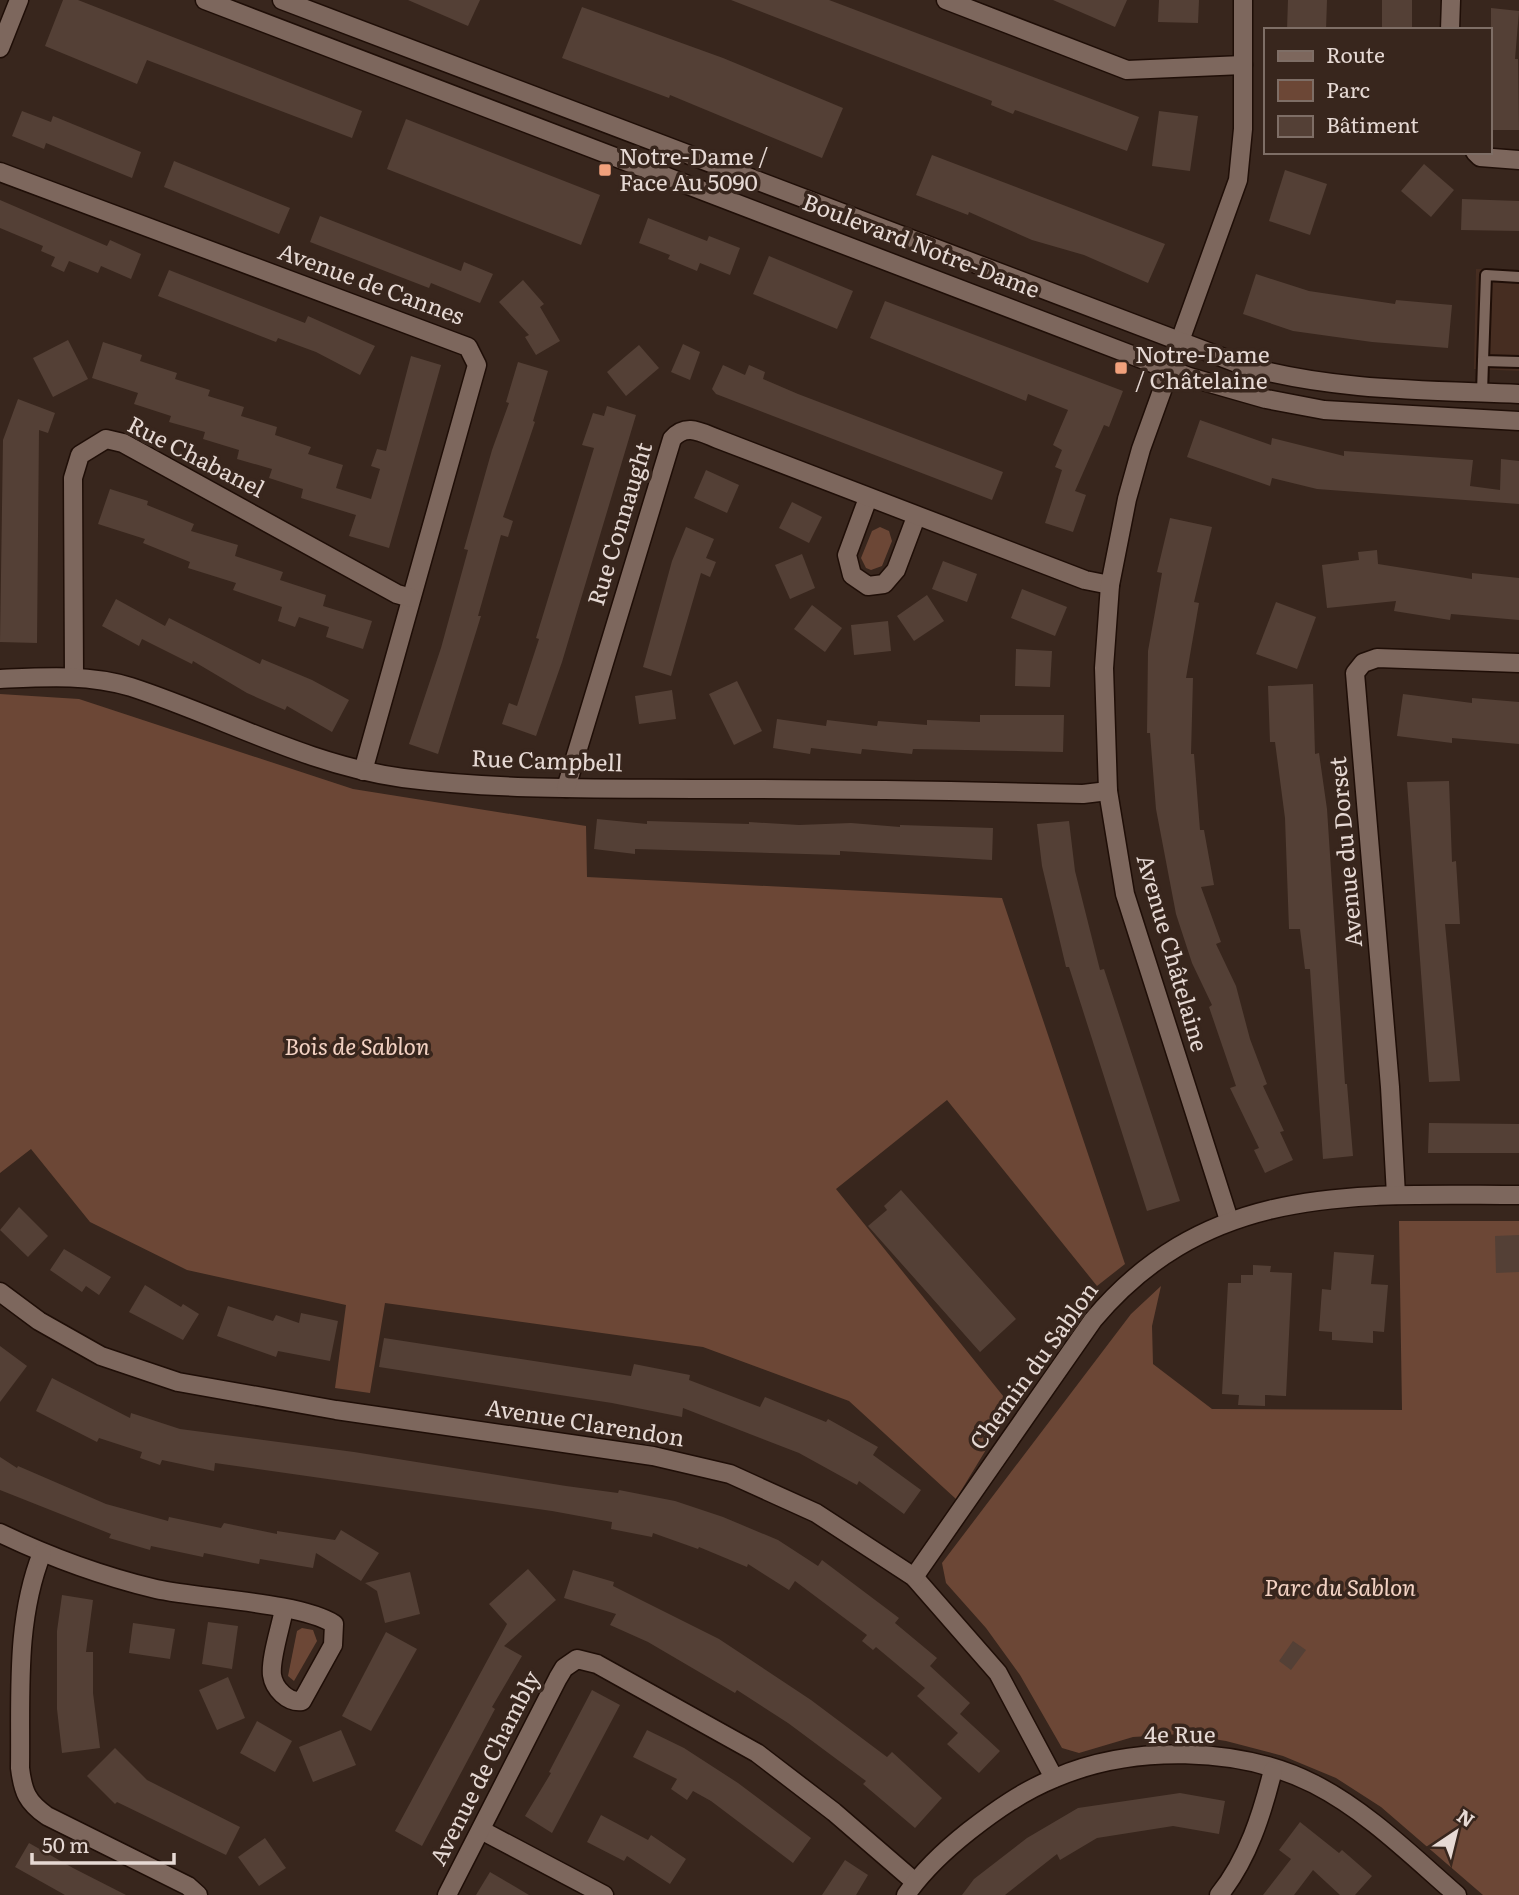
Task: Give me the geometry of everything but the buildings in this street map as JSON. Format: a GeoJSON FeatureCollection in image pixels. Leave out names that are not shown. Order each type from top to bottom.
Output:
{"type":"FeatureCollection","features":[{"type":"Feature","properties":{"kind":"street"},"geometry":{"type":"LineString","coordinates":[[0,48],[19,0]]}},
{"type":"Feature","properties":{"kind":"street","name":"Boulevard Notre-Dame"},"geometry":{"type":"LineString","coordinates":[[205,0],[885,258],[1170,370],[1242,393],[1324,410],[1519,421]]}},
{"type":"Feature","properties":{"kind":"street","name":"Boulevard Notre-Dame"},"geometry":{"type":"LineString","coordinates":[[282,0],[1179,343],[1262,370],[1318,382],[1519,394]]}},
{"type":"Feature","properties":{"kind":"street","name":"Avenue Châtelaine"},"geometry":{"type":"LineString","coordinates":[[1229,1220],[1125,894],[1108,792],[1104,668],[1110,585],[1130,490],[1238,180],[1243,129],[1243,0]]}},
{"type":"Feature","properties":{"kind":"street"},"geometry":{"type":"LineString","coordinates":[[1450,28],[1451,0]]}},
{"type":"Feature","properties":{"kind":"street"},"geometry":{"type":"LineString","coordinates":[[957,2],[978,15],[1127,70],[1242,65]]}},
{"type":"Feature","properties":{"kind":"street"},"geometry":{"type":"LineString","coordinates":[[1477,154],[1480,157],[1519,160]]}},
{"type":"Feature","properties":{"kind":"street","name":"Avenue de Cannes"},"geometry":{"type":"LineString","coordinates":[[0,172],[468,347],[477,365],[363,771]]}},
{"type":"Feature","properties":{"kind":"street","name":"Rue Connaught"},"geometry":{"type":"LineString","coordinates":[[566,788],[672,439],[680,430],[690,429],[718,439],[1085,580],[1110,585]]}},
{"type":"Feature","properties":{"kind":"street","name":"Rue Chabanel"},"geometry":{"type":"LineString","coordinates":[[74,676],[73,478],[80,456],[106,439],[123,443],[397,594],[411,598]]}},
{"type":"Feature","properties":{"kind":"street"},"geometry":{"type":"LineString","coordinates":[[869,498],[847,555],[852,575],[868,586],[884,584],[896,570],[916,517]]}},
{"type":"Feature","properties":{"kind":"street","name":"Avenue du Dorset"},"geometry":{"type":"LineString","coordinates":[[1396,1195],[1391,1087],[1356,673],[1363,663],[1377,658],[1519,663]]}},
{"type":"Feature","properties":{"kind":"street","name":"Rue Campbell"},"geometry":{"type":"LineString","coordinates":[[0,679],[74,676],[130,687],[265,741],[363,771],[417,779],[566,788],[878,789],[1083,794],[1108,792]]}},
{"type":"Feature","properties":{"kind":"street","name":"Chemin du Sablon"},"geometry":{"type":"LineString","coordinates":[[914,1577],[1062,1363],[1106,1305],[1155,1262],[1192,1238],[1229,1220],[1286,1205],[1396,1195],[1519,1195]]}},
{"type":"Feature","properties":{"kind":"street","name":"Avenue Clarendon"},"geometry":{"type":"LineString","coordinates":[[0,1292],[39,1321],[101,1356],[178,1382],[336,1410],[653,1456],[730,1474],[816,1513],[914,1577],[998,1673],[1054,1778]]}},
{"type":"Feature","properties":{"kind":"street"},"geometry":{"type":"LineString","coordinates":[[0,1533],[42,1553],[157,1589],[284,1609],[323,1617],[334,1624],[333,1645],[302,1701],[296,1702],[281,1694],[272,1675],[284,1609]]}},
{"type":"Feature","properties":{"kind":"street"},"geometry":{"type":"LineString","coordinates":[[42,1553],[31,1579],[21,1637],[20,1768],[22,1787],[29,1804],[47,1816],[188,1886],[198,1895]]}},
{"type":"Feature","properties":{"kind":"street","name":"Avenue de Chambly"},"geometry":{"type":"LineString","coordinates":[[447,1895],[564,1668],[577,1659],[585,1659],[694,1715],[757,1753],[834,1812],[911,1888]]}},
{"type":"Feature","properties":{"kind":"street","name":"4e Rue"},"geometry":{"type":"LineString","coordinates":[[911,1888],[945,1850],[1001,1807],[1054,1778],[1116,1761],[1194,1755],[1273,1770],[1312,1783],[1350,1805],[1457,1895]]}},
{"type":"Feature","properties":{"kind":"street"},"geometry":{"type":"LineString","coordinates":[[1219,1895],[1240,1865],[1254,1835],[1273,1770]]}},
{"type":"Feature","properties":{"kind":"street"},"geometry":{"type":"LineString","coordinates":[[481,1830],[604,1895]]}},
{"type":"Feature","properties":{"kind":"lane"},"geometry":{"type":"LineString","coordinates":[[1482,393],[1486,275],[1519,276]]}},
{"type":"Feature","properties":{"kind":"lane"},"geometry":{"type":"LineString","coordinates":[[1483,361],[1519,362]]}},
{"type":"Feature","properties":{"kind":"shaded area"},"geometry":{"type":"Polygon","coordinates":[[[1476,269],[1519,270],[1519,371],[1474,369],[1476,269]]]}},
{"type":"Feature","properties":{"kind":"green space"},"geometry":{"type":"Polygon","coordinates":[[[880,527],[889,531],[892,541],[882,566],[871,570],[866,568],[861,558],[872,531],[880,527]]]}},
{"type":"Feature","properties":{"kind":"green space","name":"Bois de Sablon"},"geometry":{"type":"Polygon","coordinates":[[[0,694],[79,699],[353,789],[586,826],[587,877],[1002,898],[1125,1264],[1097,1286],[947,1100],[836,1189],[1012,1407],[956,1499],[849,1401],[703,1347],[385,1303],[370,1393],[335,1388],[346,1305],[187,1270],[90,1222],[31,1149],[0,1173],[0,694]]]}},
{"type":"Feature","properties":{"kind":"green space","name":"Parc du Sablon"},"geometry":{"type":"Polygon","coordinates":[[[1399,1221],[1519,1221],[1519,1895],[1483,1895],[1381,1807],[1336,1778],[1283,1756],[1226,1741],[1181,1734],[1133,1737],[1079,1753],[1062,1748],[1020,1675],[986,1628],[946,1583],[942,1563],[1131,1314],[1161,1286],[1152,1326],[1153,1364],[1212,1409],[1402,1410],[1399,1221]]]}},
{"type":"Feature","properties":{"kind":"green space"},"geometry":{"type":"Polygon","coordinates":[[[302,1628],[313,1630],[317,1641],[294,1681],[288,1676],[297,1631],[302,1628]]]}},
{"type":"Feature","properties":{"kind":"place","name":"Notre-Dame / Face Au 5090"},"geometry":{"type":"Point","coordinates":[605,170]}},
{"type":"Feature","properties":{"kind":"place","name":"Notre-Dame / Châtelaine"},"geometry":{"type":"Point","coordinates":[1121,368]}}]}
